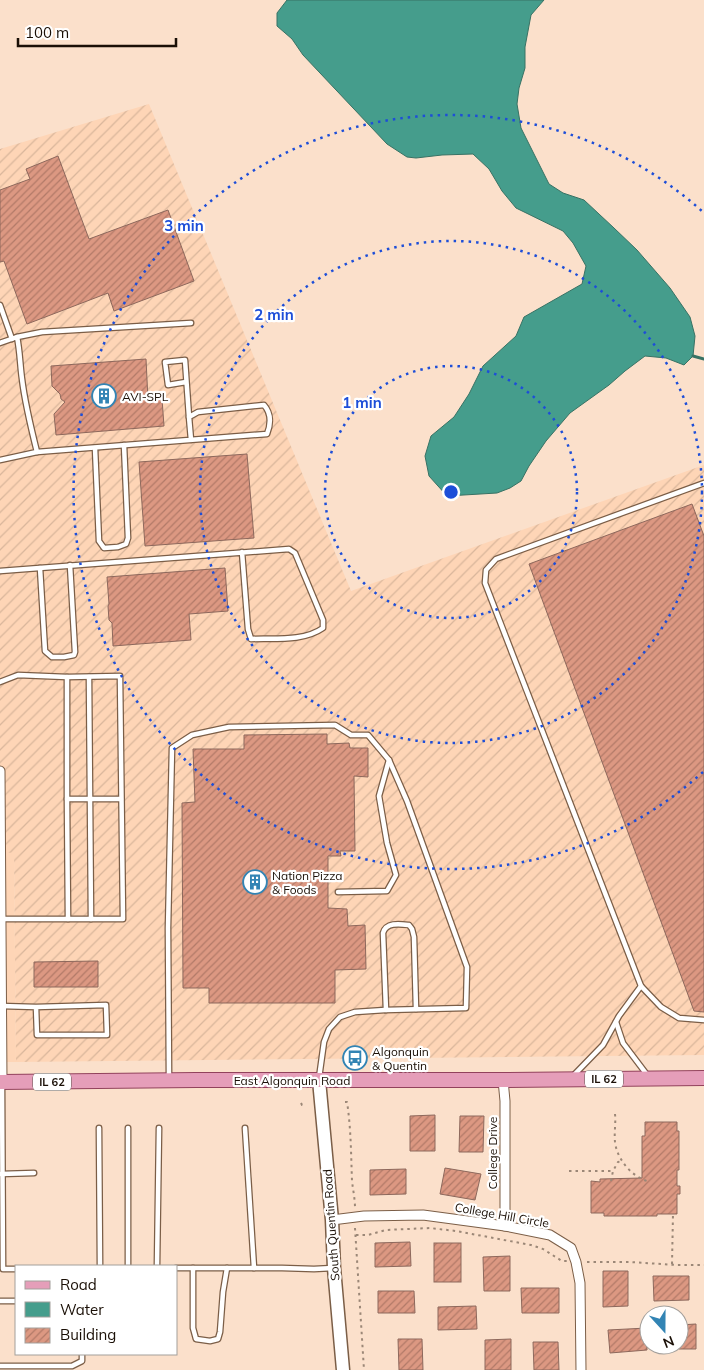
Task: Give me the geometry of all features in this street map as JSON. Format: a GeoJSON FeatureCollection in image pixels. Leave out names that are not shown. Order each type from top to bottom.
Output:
{"type":"FeatureCollection","features":[{"type":"Feature","properties":{"kind":"main road","name":"East Algonquin Road"},"geometry":{"type":"LineString","coordinates":[[1,1082],[704,1078]]}},
{"type":"Feature","properties":{"kind":"main road","name":"South Quentin Road"},"geometry":{"type":"LineString","coordinates":[[319,1080],[343,1370]]}},
{"type":"Feature","properties":{"kind":"street"},"geometry":{"type":"LineString","coordinates":[[0,771],[1,1082]]}},
{"type":"Feature","properties":{"kind":"street","name":"College Drive"},"geometry":{"type":"LineString","coordinates":[[503,1080],[505,1101],[505,1226]]}},
{"type":"Feature","properties":{"kind":"street","name":"College Hill Circle"},"geometry":{"type":"LineString","coordinates":[[332,1220],[364,1216],[424,1215],[505,1226],[550,1235],[571,1248],[576,1262],[580,1283],[582,1370]]}},
{"type":"Feature","properties":{"kind":"lane"},"geometry":{"type":"LineString","coordinates":[[0,305],[20,350],[28,415],[37,452]]}},
{"type":"Feature","properties":{"kind":"lane"},"geometry":{"type":"LineString","coordinates":[[0,343],[42,332],[191,323]]}},
{"type":"Feature","properties":{"kind":"lane"},"geometry":{"type":"LineString","coordinates":[[186,382],[168,385],[165,362],[185,360],[191,440]]}},
{"type":"Feature","properties":{"kind":"lane"},"geometry":{"type":"LineString","coordinates":[[0,460],[37,452],[267,434],[270,425],[268,410],[264,405],[198,412],[189,417]]}},
{"type":"Feature","properties":{"kind":"lane"},"geometry":{"type":"LineString","coordinates":[[95,448],[99,541],[104,548],[126,544],[128,538],[124,446]]}},
{"type":"Feature","properties":{"kind":"lane"},"geometry":{"type":"LineString","coordinates":[[704,483],[496,558],[486,570],[485,583],[641,986],[661,1007],[678,1018],[704,1020]]}},
{"type":"Feature","properties":{"kind":"lane"},"geometry":{"type":"LineString","coordinates":[[0,571],[289,548],[295,554],[323,620],[323,628],[315,634],[301,637],[251,639],[248,629],[242,552]]}},
{"type":"Feature","properties":{"kind":"lane"},"geometry":{"type":"LineString","coordinates":[[40,568],[45,651],[52,657],[64,657],[74,655],[75,652],[70,566]]}},
{"type":"Feature","properties":{"kind":"lane"},"geometry":{"type":"LineString","coordinates":[[0,682],[18,675],[67,677],[120,676],[123,920],[1,919]]}},
{"type":"Feature","properties":{"kind":"lane"},"geometry":{"type":"LineString","coordinates":[[67,677],[68,919]]}},
{"type":"Feature","properties":{"kind":"lane"},"geometry":{"type":"LineString","coordinates":[[89,677],[91,919]]}},
{"type":"Feature","properties":{"kind":"lane"},"geometry":{"type":"LineString","coordinates":[[169,1080],[168,928],[172,748],[192,735],[229,727],[335,725],[351,735],[368,735],[389,760],[407,801],[466,967],[466,1008],[355,1012],[340,1017],[329,1029],[324,1042],[319,1080]]}},
{"type":"Feature","properties":{"kind":"lane"},"geometry":{"type":"LineString","coordinates":[[338,892],[387,891],[396,875],[387,843],[378,796],[389,760]]}},
{"type":"Feature","properties":{"kind":"lane"},"geometry":{"type":"LineString","coordinates":[[67,799],[121,799]]}},
{"type":"Feature","properties":{"kind":"lane"},"geometry":{"type":"LineString","coordinates":[[386,1010],[382,933],[387,926],[401,924],[409,925],[414,937],[416,1009]]}},
{"type":"Feature","properties":{"kind":"lane"},"geometry":{"type":"LineString","coordinates":[[571,1079],[603,1045],[616,1022],[641,986]]}},
{"type":"Feature","properties":{"kind":"lane"},"geometry":{"type":"LineString","coordinates":[[2,1006],[106,1005],[107,1035],[37,1035],[36,1007]]}},
{"type":"Feature","properties":{"kind":"lane"},"geometry":{"type":"LineString","coordinates":[[616,1022],[623,1043],[650,1078]]}},
{"type":"Feature","properties":{"kind":"lane"},"geometry":{"type":"LineString","coordinates":[[1,1082],[1,1269],[15,1269]]}},
{"type":"Feature","properties":{"kind":"lane"},"geometry":{"type":"LineString","coordinates":[[99,1128],[100,1265]]}},
{"type":"Feature","properties":{"kind":"lane"},"geometry":{"type":"LineString","coordinates":[[128,1128],[128,1265]]}},
{"type":"Feature","properties":{"kind":"lane"},"geometry":{"type":"LineString","coordinates":[[157,1265],[159,1128]]}},
{"type":"Feature","properties":{"kind":"lane"},"geometry":{"type":"LineString","coordinates":[[245,1128],[254,1268]]}},
{"type":"Feature","properties":{"kind":"lane"},"geometry":{"type":"LineString","coordinates":[[1,1174],[34,1173]]}},
{"type":"Feature","properties":{"kind":"lane"},"geometry":{"type":"LineString","coordinates":[[178,1268],[314,1270],[334,1268]]}},
{"type":"Feature","properties":{"kind":"lane"},"geometry":{"type":"LineString","coordinates":[[193,1268],[193,1328],[196,1339],[210,1341],[218,1339],[220,1332],[222,1292],[227,1268]]}},
{"type":"Feature","properties":{"kind":"lane"},"geometry":{"type":"LineString","coordinates":[[0,1301],[15,1301]]}},
{"type":"Feature","properties":{"kind":"lane"},"geometry":{"type":"LineString","coordinates":[[0,1366],[72,1366],[82,1361],[82,1355]]}},
{"type":"Feature","properties":{"kind":"path"},"geometry":{"type":"LineString","coordinates":[[345,1102],[347,1102],[349,1117],[352,1186],[355,1200],[354,1218],[364,1370]]}},
{"type":"Feature","properties":{"kind":"path"},"geometry":{"type":"LineString","coordinates":[[615,1114],[615,1142],[620,1158],[635,1175],[646,1181]]}},
{"type":"Feature","properties":{"kind":"path"},"geometry":{"type":"LineString","coordinates":[[612,1181],[618,1162],[617,1159],[620,1158]]}},
{"type":"Feature","properties":{"kind":"path"},"geometry":{"type":"LineString","coordinates":[[618,1162],[622,1161]]}},
{"type":"Feature","properties":{"kind":"path"},"geometry":{"type":"LineString","coordinates":[[569,1171],[614,1171]]}},
{"type":"Feature","properties":{"kind":"path"},"geometry":{"type":"LineString","coordinates":[[672,1265],[673,1214]]}},
{"type":"Feature","properties":{"kind":"path"},"geometry":{"type":"LineString","coordinates":[[356,1235],[368,1235],[386,1230],[440,1229],[531,1245],[543,1249],[562,1261],[704,1265]]}},
{"type":"Feature","properties":{"kind":"shaded area"},"geometry":{"type":"Polygon","coordinates":[[[149,104],[351,591],[704,465],[704,1055],[16,1062],[14,853],[0,852],[0,149],[149,104]]]}},
{"type":"Feature","properties":{"kind":"shaded area"},"geometry":{"type":"Polygon","coordinates":[[[0,852],[14,852],[16,1062],[0,1062],[0,852]]]}},
{"type":"Feature","properties":{"kind":"water"},"geometry":{"type":"Polygon","coordinates":[[[287,0],[544,0],[531,15],[525,47],[525,68],[519,88],[517,104],[521,128],[549,184],[563,193],[584,200],[637,250],[670,288],[690,317],[695,336],[693,356],[684,365],[666,358],[645,356],[570,413],[546,441],[521,481],[510,488],[497,493],[447,496],[429,476],[425,456],[431,436],[454,417],[469,394],[483,366],[516,336],[524,317],[582,284],[586,266],[573,243],[563,231],[516,208],[502,191],[489,169],[473,154],[407,157],[387,144],[303,55],[292,39],[277,26],[277,13],[287,0]]]}},
{"type":"Feature","properties":{"kind":"building"},"geometry":{"type":"Polygon","coordinates":[[[58,156],[89,239],[168,210],[194,281],[114,311],[108,293],[27,324],[4,261],[0,262],[0,190],[30,179],[26,169],[58,156]]]}},
{"type":"Feature","properties":{"kind":"building","name":"AVI-SPL"},"geometry":{"type":"Polygon","coordinates":[[[146,359],[148,400],[162,399],[164,426],[56,435],[54,414],[65,402],[52,386],[51,366],[146,359]]]}},
{"type":"Feature","properties":{"kind":"building"},"geometry":{"type":"Polygon","coordinates":[[[247,454],[254,538],[145,546],[139,462],[247,454]]]}},
{"type":"Feature","properties":{"kind":"building"},"geometry":{"type":"Polygon","coordinates":[[[692,504],[704,536],[704,1012],[694,1011],[529,564],[692,504]]]}},
{"type":"Feature","properties":{"kind":"building"},"geometry":{"type":"Polygon","coordinates":[[[225,568],[228,611],[189,614],[191,640],[113,646],[112,623],[109,620],[107,577],[225,568]]]}},
{"type":"Feature","properties":{"kind":"building","name":"Nation Pizza & Foods"},"geometry":{"type":"Polygon","coordinates":[[[327,734],[327,744],[349,743],[350,748],[368,748],[368,777],[354,776],[355,851],[340,851],[341,856],[328,856],[328,908],[347,909],[348,926],[365,925],[366,969],[335,970],[335,1003],[209,1003],[209,988],[183,988],[182,803],[195,802],[193,749],[244,749],[244,735],[327,734]]]}},
{"type":"Feature","properties":{"kind":"building"},"geometry":{"type":"Polygon","coordinates":[[[98,961],[98,987],[34,987],[34,962],[98,961]]]}},
{"type":"Feature","properties":{"kind":"building"},"geometry":{"type":"Polygon","coordinates":[[[435,1115],[435,1151],[410,1151],[410,1116],[435,1115]]]}},
{"type":"Feature","properties":{"kind":"building"},"geometry":{"type":"Polygon","coordinates":[[[460,1116],[484,1116],[483,1152],[459,1152],[460,1116]]]}},
{"type":"Feature","properties":{"kind":"building"},"geometry":{"type":"Polygon","coordinates":[[[645,1122],[677,1122],[677,1131],[679,1131],[679,1170],[677,1170],[677,1186],[680,1186],[680,1194],[677,1194],[677,1214],[604,1216],[604,1213],[591,1213],[591,1181],[600,1182],[600,1179],[642,1178],[642,1136],[645,1136],[645,1122]]]}},
{"type":"Feature","properties":{"kind":"building"},"geometry":{"type":"Polygon","coordinates":[[[445,1168],[481,1174],[475,1200],[440,1194],[445,1168]]]}},
{"type":"Feature","properties":{"kind":"building"},"geometry":{"type":"Polygon","coordinates":[[[406,1169],[406,1194],[370,1195],[370,1170],[406,1169]]]}},
{"type":"Feature","properties":{"kind":"building"},"geometry":{"type":"Polygon","coordinates":[[[410,1242],[411,1266],[375,1267],[375,1243],[410,1242]]]}},
{"type":"Feature","properties":{"kind":"building"},"geometry":{"type":"Polygon","coordinates":[[[434,1243],[461,1243],[461,1282],[434,1282],[434,1243]]]}},
{"type":"Feature","properties":{"kind":"building"},"geometry":{"type":"Polygon","coordinates":[[[510,1256],[510,1291],[484,1291],[483,1257],[510,1256]]]}},
{"type":"Feature","properties":{"kind":"building"},"geometry":{"type":"Polygon","coordinates":[[[603,1271],[628,1271],[628,1306],[603,1307],[603,1271]]]}},
{"type":"Feature","properties":{"kind":"building"},"geometry":{"type":"Polygon","coordinates":[[[653,1276],[689,1276],[689,1300],[654,1301],[653,1276]]]}},
{"type":"Feature","properties":{"kind":"building"},"geometry":{"type":"Polygon","coordinates":[[[521,1288],[559,1288],[559,1313],[522,1313],[521,1288]]]}},
{"type":"Feature","properties":{"kind":"building"},"geometry":{"type":"Polygon","coordinates":[[[378,1291],[414,1291],[415,1313],[378,1313],[378,1291]]]}},
{"type":"Feature","properties":{"kind":"building"},"geometry":{"type":"Polygon","coordinates":[[[476,1306],[477,1329],[438,1330],[438,1307],[476,1306]]]}},
{"type":"Feature","properties":{"kind":"building"},"geometry":{"type":"Polygon","coordinates":[[[689,1324],[696,1324],[696,1349],[689,1349],[689,1324]]]}},
{"type":"Feature","properties":{"kind":"building"},"geometry":{"type":"Polygon","coordinates":[[[639,1328],[639,1351],[610,1353],[608,1330],[639,1328]]]}},
{"type":"Feature","properties":{"kind":"building"},"geometry":{"type":"Polygon","coordinates":[[[398,1339],[422,1339],[423,1370],[399,1370],[398,1339]]]}},
{"type":"Feature","properties":{"kind":"building"},"geometry":{"type":"Polygon","coordinates":[[[511,1339],[511,1370],[485,1370],[485,1340],[511,1339]]]}},
{"type":"Feature","properties":{"kind":"building"},"geometry":{"type":"Polygon","coordinates":[[[533,1342],[558,1342],[559,1370],[534,1370],[533,1342]]]}},
{"type":"Feature","properties":{"kind":"waterway"},"geometry":{"type":"LineString","coordinates":[[693,356],[704,359]]}},
{"type":"Feature","properties":{"kind":"place","name":"AVI-SPL"},"geometry":{"type":"Point","coordinates":[104,396]}},
{"type":"Feature","properties":{"kind":"place","name":"Nation Pizza & Foods"},"geometry":{"type":"Point","coordinates":[255,882]}},
{"type":"Feature","properties":{"kind":"place","name":"Algonquin & Quentin"},"geometry":{"type":"Point","coordinates":[355,1058]}}]}
